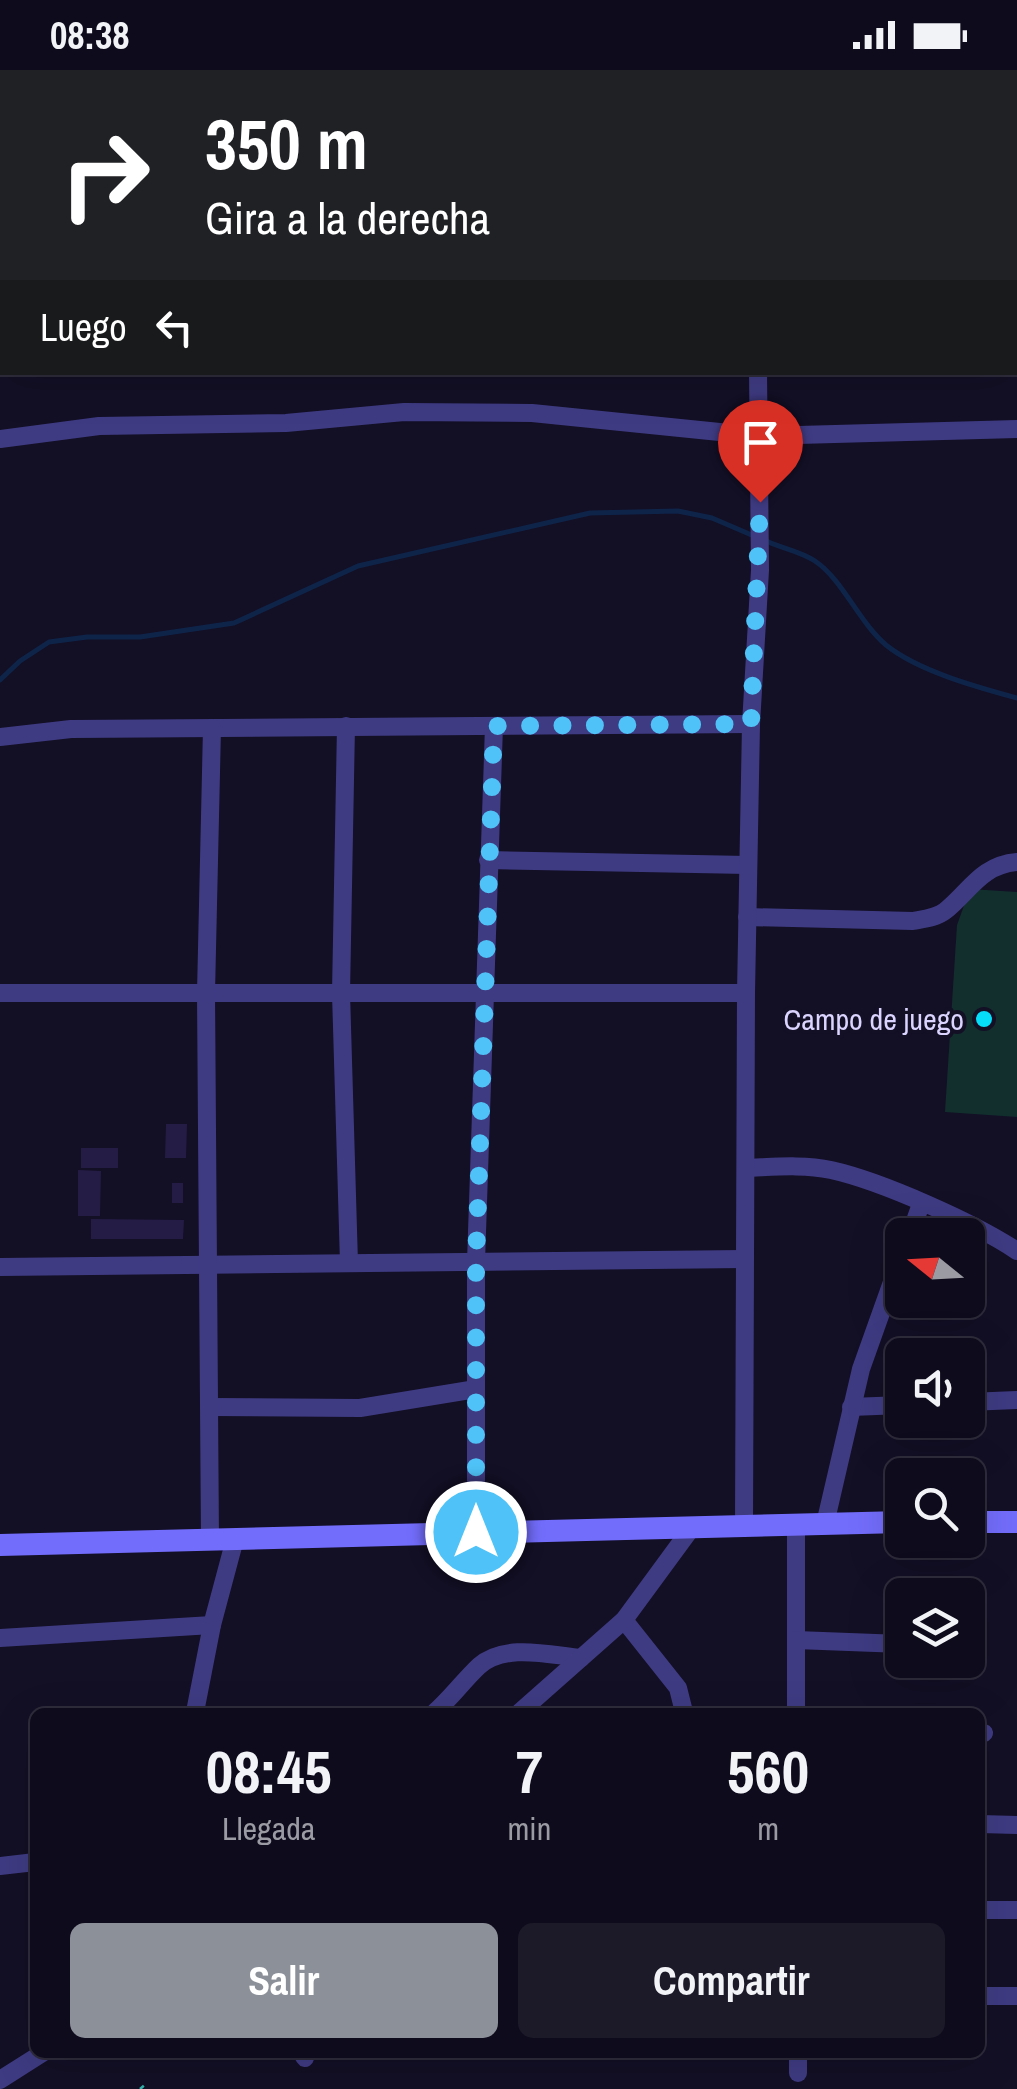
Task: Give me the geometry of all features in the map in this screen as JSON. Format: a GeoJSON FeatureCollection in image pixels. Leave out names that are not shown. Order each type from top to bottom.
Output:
{"type":"FeatureCollection","features":[{"type":"Feature","properties":{"kind":"main road"},"geometry":{"type":"LineString","coordinates":[[0,1545],[885,1522]]}},
{"type":"Feature","properties":{"kind":"main road"},"geometry":{"type":"LineString","coordinates":[[985,1522],[1017,1522]]}},
{"type":"Feature","properties":{"kind":"street"},"geometry":{"type":"LineString","coordinates":[[744,1525],[746,993],[751,724],[760,570],[758,375]]}},
{"type":"Feature","properties":{"kind":"street"},"geometry":{"type":"LineString","coordinates":[[0,438],[99,426],[286,423],[404,412],[532,413],[760,436],[1017,429]]}},
{"type":"Feature","properties":{"kind":"street"},"geometry":{"type":"LineString","coordinates":[[0,736],[47,730],[751,724]]}},
{"type":"Feature","properties":{"kind":"street"},"geometry":{"type":"LineString","coordinates":[[346,726],[341,992],[349,1263]]}},
{"type":"Feature","properties":{"kind":"street"},"geometry":{"type":"LineString","coordinates":[[476,1532],[476,1262],[494,726]]}},
{"type":"Feature","properties":{"kind":"street"},"geometry":{"type":"LineString","coordinates":[[210,1540],[206,993],[212,728]]}},
{"type":"Feature","properties":{"kind":"street"},"geometry":{"type":"LineString","coordinates":[[488,860],[748,865]]}},
{"type":"Feature","properties":{"kind":"street"},"geometry":{"type":"LineString","coordinates":[[748,917],[914,921],[946,910],[980,876],[1002,863],[1017,862]]}},
{"type":"Feature","properties":{"kind":"street"},"geometry":{"type":"LineString","coordinates":[[0,993],[746,993]]}},
{"type":"Feature","properties":{"kind":"street"},"geometry":{"type":"LineString","coordinates":[[746,1168],[808,1166],[833,1170],[921,1204],[1017,1251]]}},
{"type":"Feature","properties":{"kind":"street"},"geometry":{"type":"LineString","coordinates":[[916,1218],[921,1204]]}},
{"type":"Feature","properties":{"kind":"street"},"geometry":{"type":"LineString","coordinates":[[0,1266],[744,1259]]}},
{"type":"Feature","properties":{"kind":"street"},"geometry":{"type":"LineString","coordinates":[[824,1524],[851,1406],[885,1305]]}},
{"type":"Feature","properties":{"kind":"street"},"geometry":{"type":"LineString","coordinates":[[208,1407],[360,1408],[476,1389]]}},
{"type":"Feature","properties":{"kind":"street"},"geometry":{"type":"LineString","coordinates":[[985,1401],[1017,1400]]}},
{"type":"Feature","properties":{"kind":"street"},"geometry":{"type":"LineString","coordinates":[[851,1406],[885,1405]]}},
{"type":"Feature","properties":{"kind":"street"},"geometry":{"type":"LineString","coordinates":[[796,1524],[796,1708]]}},
{"type":"Feature","properties":{"kind":"street"},"geometry":{"type":"LineString","coordinates":[[525,1708],[624,1620],[693,1526]]}},
{"type":"Feature","properties":{"kind":"street"},"geometry":{"type":"LineString","coordinates":[[196,1708],[235,1539]]}},
{"type":"Feature","properties":{"kind":"street"},"geometry":{"type":"LineString","coordinates":[[624,1620],[678,1688],[683,1708]]}},
{"type":"Feature","properties":{"kind":"street"},"geometry":{"type":"LineString","coordinates":[[0,1638],[84,1636],[212,1625]]}},
{"type":"Feature","properties":{"kind":"street"},"geometry":{"type":"LineString","coordinates":[[796,1640],[885,1643]]}},
{"type":"Feature","properties":{"kind":"street"},"geometry":{"type":"LineString","coordinates":[[439,1708],[493,1656],[527,1653],[581,1658]]}},
{"type":"Feature","properties":{"kind":"street"},"geometry":{"type":"LineString","coordinates":[[985,1824],[1017,1825]]}},
{"type":"Feature","properties":{"kind":"street"},"geometry":{"type":"LineString","coordinates":[[0,1866],[30,1863]]}},
{"type":"Feature","properties":{"kind":"street"},"geometry":{"type":"LineString","coordinates":[[985,1910],[1017,1910]]}},
{"type":"Feature","properties":{"kind":"street"},"geometry":{"type":"LineString","coordinates":[[985,1996],[1017,1996]]}},
{"type":"Feature","properties":{"kind":"street"},"geometry":{"type":"LineString","coordinates":[[0,2080],[35,2058]]}},
{"type":"Feature","properties":{"kind":"street"},"geometry":{"type":"LineString","coordinates":[[798,2058],[798,2073]]}},
{"type":"Feature","properties":{"kind":"path"},"geometry":{"type":"LineString","coordinates":[[140,2089],[147,2083]]}},
{"type":"Feature","properties":{"kind":"green space","name":"Campo de juego"},"geometry":{"type":"Polygon","coordinates":[[[970,889],[1017,892],[1017,1117],[945,1112],[957,925],[970,889]]]}},
{"type":"Feature","properties":{"kind":"building"},"geometry":{"type":"Polygon","coordinates":[[[166,1124],[187,1124],[186,1158],[165,1158],[166,1124]]]}},
{"type":"Feature","properties":{"kind":"building"},"geometry":{"type":"Polygon","coordinates":[[[81,1148],[118,1148],[118,1168],[81,1168],[81,1148]]]}},
{"type":"Feature","properties":{"kind":"building"},"geometry":{"type":"Polygon","coordinates":[[[78,1170],[101,1171],[100,1216],[78,1216],[78,1170]]]}},
{"type":"Feature","properties":{"kind":"building"},"geometry":{"type":"Polygon","coordinates":[[[172,1183],[183,1183],[183,1203],[172,1203],[172,1183]]]}},
{"type":"Feature","properties":{"kind":"building"},"geometry":{"type":"Polygon","coordinates":[[[91,1219],[184,1220],[183,1239],[91,1239],[91,1219]]]}},
{"type":"Feature","properties":{"kind":"waterway"},"geometry":{"type":"LineString","coordinates":[[0,680],[49,642],[140,637],[234,623],[358,566],[590,513],[678,511],[712,518],[754,536]]}},
{"type":"Feature","properties":{"kind":"waterway"},"geometry":{"type":"LineString","coordinates":[[764,540],[809,558],[825,569],[876,635],[899,654],[949,677],[1017,698]]}},
{"type":"Feature","properties":{"kind":"place","name":"Campo de juego"},"geometry":{"type":"Point","coordinates":[984,1019]}},
{"type":"Feature","properties":{"kind":"route"},"geometry":{"type":"LineString","coordinates":[[476,1532],[476,1262],[494,726],[751,724],[760,502]]}}]}
